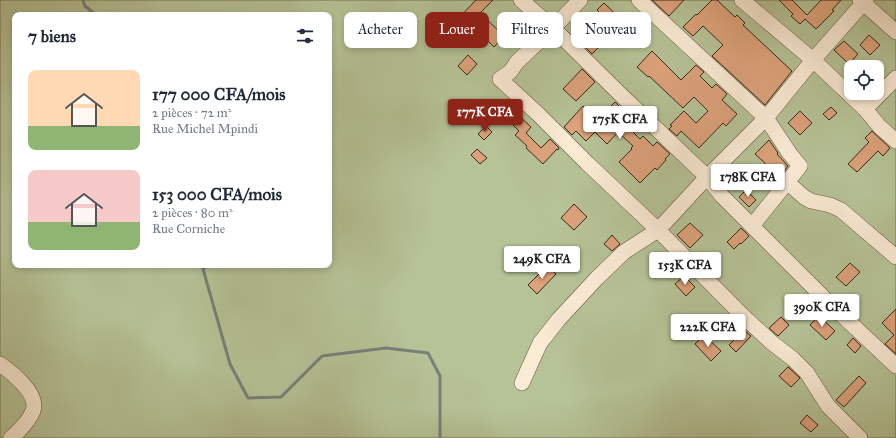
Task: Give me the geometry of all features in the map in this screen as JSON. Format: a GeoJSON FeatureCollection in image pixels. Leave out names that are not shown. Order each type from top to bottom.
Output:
{"type":"FeatureCollection","features":[{"type":"Feature","properties":{"kind":"street"},"geometry":{"type":"LineString","coordinates":[[521,0],[535,12]]}},
{"type":"Feature","properties":{"kind":"street"},"geometry":{"type":"LineString","coordinates":[[563,18],[580,0]]}},
{"type":"Feature","properties":{"kind":"street"},"geometry":{"type":"LineString","coordinates":[[639,0],[766,118],[790,154],[800,166],[752,226]]}},
{"type":"Feature","properties":{"kind":"street"},"geometry":{"type":"LineString","coordinates":[[742,0],[813,60],[865,109],[880,127],[896,141]]}},
{"type":"Feature","properties":{"kind":"street"},"geometry":{"type":"LineString","coordinates":[[522,383],[540,343],[559,319],[597,278],[624,252],[658,230],[707,177],[766,118],[863,1],[896,32]]}},
{"type":"Feature","properties":{"kind":"street"},"geometry":{"type":"LineString","coordinates":[[563,38],[707,177],[722,196],[826,300],[896,366]]}},
{"type":"Feature","properties":{"kind":"street"},"geometry":{"type":"LineString","coordinates":[[532,48],[517,62],[510,72],[500,79],[658,230],[742,315],[792,359],[806,373],[828,406],[860,438]]}},
{"type":"Feature","properties":{"kind":"street"},"geometry":{"type":"LineString","coordinates":[[865,109],[896,78]]}},
{"type":"Feature","properties":{"kind":"street"},"geometry":{"type":"LineString","coordinates":[[787,182],[804,197],[811,201],[830,205],[841,210],[896,257]]}},
{"type":"Feature","properties":{"kind":"street"},"geometry":{"type":"LineString","coordinates":[[0,364],[14,375],[29,391],[34,402],[33,410],[28,420],[11,438]]}},
{"type":"Feature","properties":{"kind":"green space"},"geometry":{"type":"Polygon","coordinates":[[[0,0],[896,0],[896,438],[0,438],[0,0]]]}},
{"type":"Feature","properties":{"kind":"building"},"geometry":{"type":"Polygon","coordinates":[[[476,0],[493,0],[481,12],[465,12],[476,0]]]}},
{"type":"Feature","properties":{"kind":"building"},"geometry":{"type":"Polygon","coordinates":[[[652,0],[684,0],[669,16],[652,0]]]}},
{"type":"Feature","properties":{"kind":"building"},"geometry":{"type":"Polygon","coordinates":[[[712,0],[717,0],[735,17],[737,15],[745,23],[743,25],[792,71],[765,105],[712,56],[723,45],[703,26],[693,36],[683,27],[712,0]]]}},
{"type":"Feature","properties":{"kind":"building"},"geometry":{"type":"Polygon","coordinates":[[[779,0],[792,0],[807,15],[821,0],[841,0],[832,10],[834,11],[816,29],[805,19],[800,24],[791,16],[793,14],[779,0]]]}},
{"type":"Feature","properties":{"kind":"building"},"geometry":{"type":"Polygon","coordinates":[[[604,3],[613,12],[599,12],[597,10],[604,3]]]}},
{"type":"Feature","properties":{"kind":"building"},"geometry":{"type":"Polygon","coordinates":[[[489,22],[497,29],[497,44],[494,47],[489,42],[489,22]]]}},
{"type":"Feature","properties":{"kind":"building"},"geometry":{"type":"Polygon","coordinates":[[[869,35],[880,45],[870,55],[860,45],[869,35]]]}},
{"type":"Feature","properties":{"kind":"building"},"geometry":{"type":"Polygon","coordinates":[[[844,41],[858,54],[853,60],[845,60],[834,50],[844,41]]]}},
{"type":"Feature","properties":{"kind":"building"},"geometry":{"type":"Polygon","coordinates":[[[586,48],[598,48],[592,54],[586,48]]]}},
{"type":"Feature","properties":{"kind":"building"},"geometry":{"type":"Polygon","coordinates":[[[652,51],[681,80],[696,65],[704,72],[700,76],[712,88],[716,84],[727,94],[722,100],[737,114],[726,126],[723,123],[699,148],[681,131],[677,136],[669,129],[672,126],[670,125],[684,111],[696,123],[708,111],[694,97],[683,108],[649,76],[648,77],[637,67],[652,51]]]}},
{"type":"Feature","properties":{"kind":"building"},"geometry":{"type":"Polygon","coordinates":[[[468,55],[477,64],[467,75],[458,66],[468,55]]]}},
{"type":"Feature","properties":{"kind":"building"},"geometry":{"type":"Polygon","coordinates":[[[582,69],[595,82],[576,101],[563,89],[582,69]]]}},
{"type":"Feature","properties":{"kind":"building"},"geometry":{"type":"Polygon","coordinates":[[[615,102],[622,109],[616,115],[640,139],[643,136],[653,146],[657,142],[670,154],[657,170],[655,168],[640,183],[619,162],[632,149],[631,148],[633,146],[618,132],[607,144],[595,132],[586,141],[576,131],[572,135],[564,127],[583,106],[597,120],[615,102]]]}},
{"type":"Feature","properties":{"kind":"building"},"geometry":{"type":"Polygon","coordinates":[[[512,106],[519,113],[517,114],[531,127],[526,133],[541,148],[550,139],[559,148],[543,164],[515,135],[519,131],[503,115],[512,106]]]}},
{"type":"Feature","properties":{"kind":"building"},"geometry":{"type":"Polygon","coordinates":[[[831,107],[837,113],[829,120],[823,114],[831,107]]]}},
{"type":"Feature","properties":{"kind":"building"},"geometry":{"type":"Polygon","coordinates":[[[800,111],[812,123],[800,135],[788,123],[800,111]]]}},
{"type":"Feature","properties":{"kind":"building"},"geometry":{"type":"Polygon","coordinates":[[[486,126],[492,132],[484,140],[478,134],[486,126]]]}},
{"type":"Feature","properties":{"kind":"building"},"geometry":{"type":"Polygon","coordinates":[[[872,131],[890,148],[883,156],[878,151],[857,172],[848,164],[869,142],[865,138],[872,131]]]}},
{"type":"Feature","properties":{"kind":"building"},"geometry":{"type":"Polygon","coordinates":[[[769,140],[778,153],[777,154],[788,166],[780,177],[755,154],[769,140]]]}},
{"type":"Feature","properties":{"kind":"building"},"geometry":{"type":"Polygon","coordinates":[[[477,149],[487,158],[480,164],[471,155],[477,149]]]}},
{"type":"Feature","properties":{"kind":"building"},"geometry":{"type":"Polygon","coordinates":[[[746,190],[756,200],[749,207],[739,197],[746,190]]]}},
{"type":"Feature","properties":{"kind":"building"},"geometry":{"type":"Polygon","coordinates":[[[574,204],[587,217],[574,230],[561,218],[574,204]]]}},
{"type":"Feature","properties":{"kind":"building"},"geometry":{"type":"Polygon","coordinates":[[[690,223],[703,235],[690,248],[677,235],[690,223]]]}},
{"type":"Feature","properties":{"kind":"building"},"geometry":{"type":"Polygon","coordinates":[[[741,228],[749,236],[734,249],[727,242],[741,228]]]}},
{"type":"Feature","properties":{"kind":"building"},"geometry":{"type":"Polygon","coordinates":[[[612,235],[620,244],[612,251],[604,244],[612,235]]]}},
{"type":"Feature","properties":{"kind":"building"},"geometry":{"type":"Polygon","coordinates":[[[850,263],[860,272],[846,286],[836,277],[850,263]]]}},
{"type":"Feature","properties":{"kind":"building"},"geometry":{"type":"Polygon","coordinates":[[[547,266],[556,274],[537,294],[528,285],[547,266]]]}},
{"type":"Feature","properties":{"kind":"building"},"geometry":{"type":"Polygon","coordinates":[[[684,276],[695,287],[686,296],[675,284],[684,276]]]}},
{"type":"Feature","properties":{"kind":"building"},"geometry":{"type":"Polygon","coordinates":[[[896,309],[896,354],[885,344],[894,335],[882,323],[896,309]]]}},
{"type":"Feature","properties":{"kind":"building"},"geometry":{"type":"Polygon","coordinates":[[[819,316],[835,331],[826,340],[810,325],[819,316]]]}},
{"type":"Feature","properties":{"kind":"building"},"geometry":{"type":"Polygon","coordinates":[[[781,317],[789,325],[778,336],[769,328],[781,317]]]}},
{"type":"Feature","properties":{"kind":"building"},"geometry":{"type":"Polygon","coordinates":[[[744,330],[751,336],[736,352],[729,345],[744,330]]]}},
{"type":"Feature","properties":{"kind":"building"},"geometry":{"type":"Polygon","coordinates":[[[704,335],[721,351],[711,361],[695,344],[704,335]]]}},
{"type":"Feature","properties":{"kind":"building"},"geometry":{"type":"Polygon","coordinates":[[[853,338],[861,346],[855,353],[847,345],[853,338]]]}},
{"type":"Feature","properties":{"kind":"building"},"geometry":{"type":"Polygon","coordinates":[[[788,367],[800,378],[791,387],[779,376],[788,367]]]}},
{"type":"Feature","properties":{"kind":"building"},"geometry":{"type":"Polygon","coordinates":[[[859,376],[866,383],[844,407],[836,400],[859,376]]]}},
{"type":"Feature","properties":{"kind":"building"},"geometry":{"type":"Polygon","coordinates":[[[807,415],[818,425],[811,432],[800,423],[807,415]]]}},
{"type":"Feature","properties":{"kind":"waterway"},"geometry":{"type":"LineString","coordinates":[[83,0],[85,6],[92,12]]}},
{"type":"Feature","properties":{"kind":"waterway"},"geometry":{"type":"LineString","coordinates":[[204,268],[203,269],[230,364],[248,398],[281,397],[322,356],[386,348],[428,353],[440,376],[440,438]]}}]}
